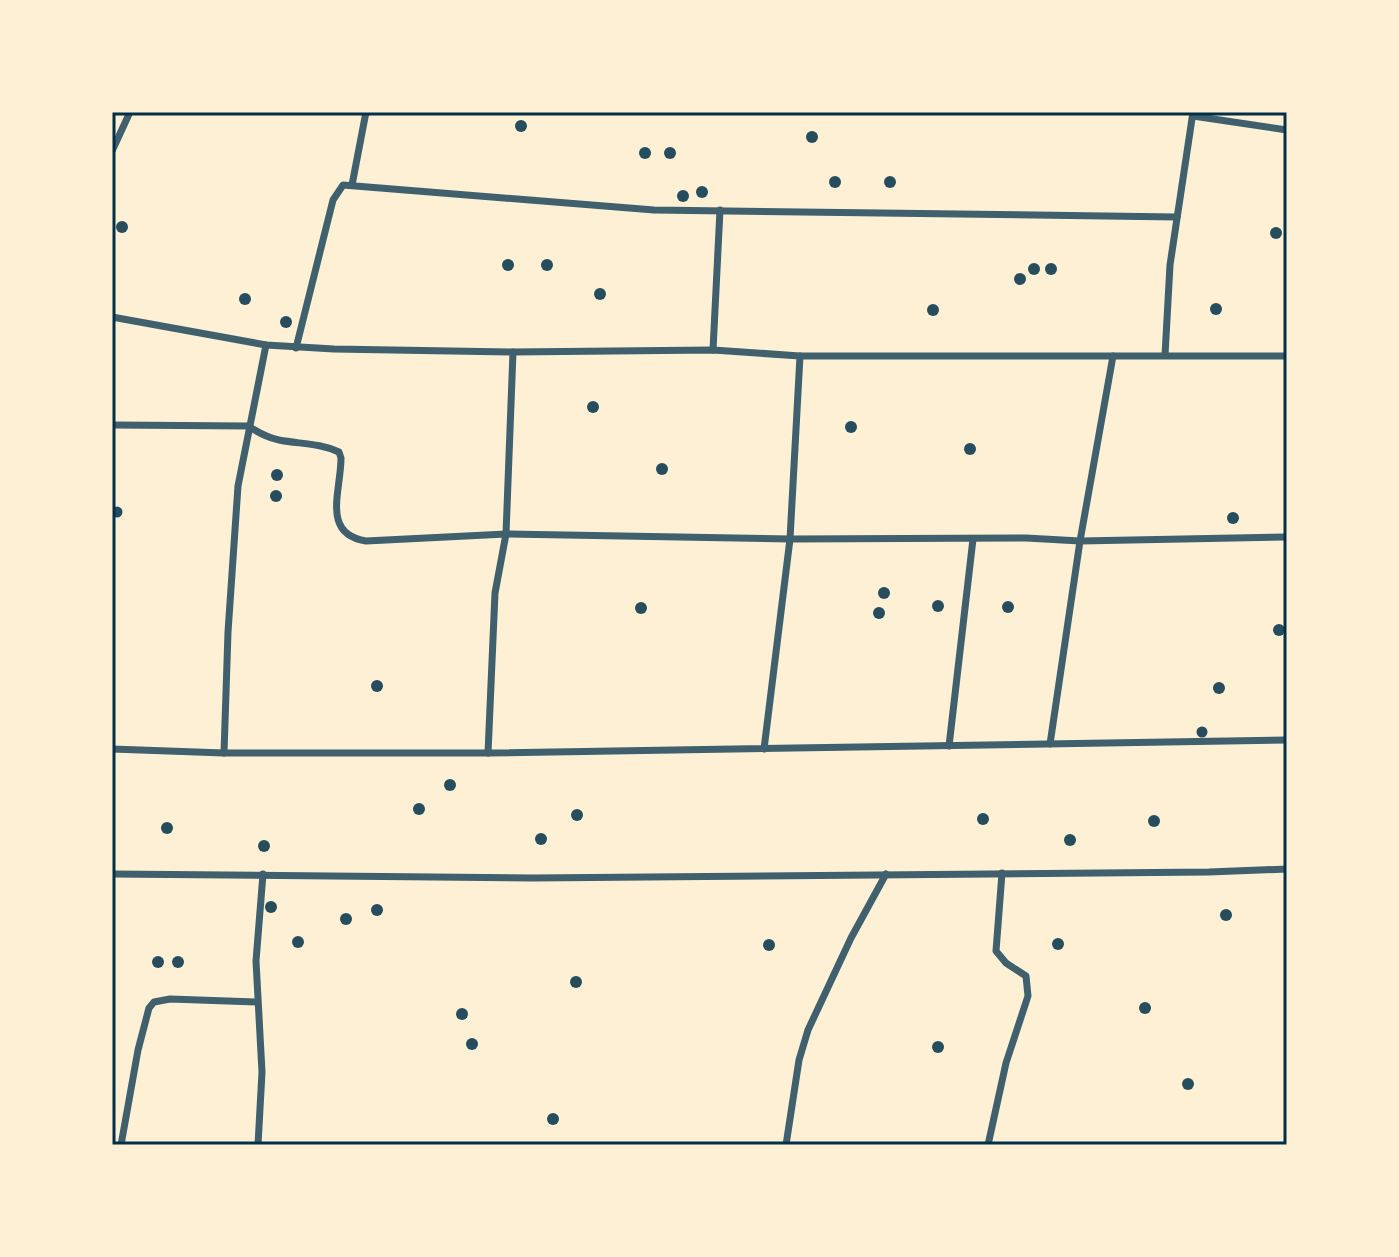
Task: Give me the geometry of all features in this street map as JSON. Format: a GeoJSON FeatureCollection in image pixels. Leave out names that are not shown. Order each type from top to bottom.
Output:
{"type":"FeatureCollection","features":[{"type":"Feature","properties":{"kind":"street"},"geometry":{"type":"LineString","coordinates":[[112,151],[130,112]]}},
{"type":"Feature","properties":{"kind":"street"},"geometry":{"type":"LineString","coordinates":[[352,185],[366,112]]}},
{"type":"Feature","properties":{"kind":"street"},"geometry":{"type":"LineString","coordinates":[[1165,355],[1166,302],[1193,114],[1287,130]]}},
{"type":"Feature","properties":{"kind":"street"},"geometry":{"type":"LineString","coordinates":[[296,348],[333,200],[343,185],[591,207],[1177,217]]}},
{"type":"Feature","properties":{"kind":"street"},"geometry":{"type":"LineString","coordinates":[[713,350],[720,210]]}},
{"type":"Feature","properties":{"kind":"street"},"geometry":{"type":"LineString","coordinates":[[112,317],[296,348],[513,352],[713,350],[800,356],[1287,356]]}},
{"type":"Feature","properties":{"kind":"street"},"geometry":{"type":"LineString","coordinates":[[224,753],[238,486],[266,345]]}},
{"type":"Feature","properties":{"kind":"street"},"geometry":{"type":"LineString","coordinates":[[488,753],[495,593],[506,534],[513,352]]}},
{"type":"Feature","properties":{"kind":"street"},"geometry":{"type":"LineString","coordinates":[[764,749],[790,539],[800,356]]}},
{"type":"Feature","properties":{"kind":"street"},"geometry":{"type":"LineString","coordinates":[[1050,744],[1080,541],[1113,356]]}},
{"type":"Feature","properties":{"kind":"street"},"geometry":{"type":"LineString","coordinates":[[112,425],[248,426],[265,436],[305,442],[339,452],[341,471],[337,522],[342,531],[355,540],[506,534],[1080,541],[1287,537]]}},
{"type":"Feature","properties":{"kind":"street"},"geometry":{"type":"LineString","coordinates":[[949,746],[973,539]]}},
{"type":"Feature","properties":{"kind":"street"},"geometry":{"type":"LineString","coordinates":[[112,749],[224,753],[488,753],[1287,740]]}},
{"type":"Feature","properties":{"kind":"street"},"geometry":{"type":"LineString","coordinates":[[112,874],[533,878],[1287,869]]}},
{"type":"Feature","properties":{"kind":"street"},"geometry":{"type":"LineString","coordinates":[[988,1145],[1006,1063],[1028,996],[1026,976],[1006,963],[996,951],[1002,873]]}},
{"type":"Feature","properties":{"kind":"street"},"geometry":{"type":"LineString","coordinates":[[258,1145],[262,1072],[256,961],[263,874]]}},
{"type":"Feature","properties":{"kind":"street"},"geometry":{"type":"LineString","coordinates":[[786,1145],[799,1060],[808,1030],[851,938],[886,874]]}},
{"type":"Feature","properties":{"kind":"street"},"geometry":{"type":"LineString","coordinates":[[121,1145],[138,1050],[149,1008],[154,1002],[170,999],[257,1002]]}},
{"type":"Feature","properties":{"kind":"building"},"geometry":{"type":"Polygon","coordinates":[[[521,120],[527,126],[521,132],[515,126],[521,120]]]}},
{"type":"Feature","properties":{"kind":"building"},"geometry":{"type":"Polygon","coordinates":[[[812,131],[818,137],[812,143],[806,137],[812,131]]]}},
{"type":"Feature","properties":{"kind":"building"},"geometry":{"type":"Polygon","coordinates":[[[645,147],[651,153],[645,159],[639,153],[645,147]]]}},
{"type":"Feature","properties":{"kind":"building"},"geometry":{"type":"Polygon","coordinates":[[[670,147],[676,153],[670,159],[664,153],[670,147]]]}},
{"type":"Feature","properties":{"kind":"building"},"geometry":{"type":"Polygon","coordinates":[[[835,176],[841,182],[835,188],[829,182],[835,176]]]}},
{"type":"Feature","properties":{"kind":"building"},"geometry":{"type":"Polygon","coordinates":[[[890,176],[896,182],[890,188],[884,182],[890,176]]]}},
{"type":"Feature","properties":{"kind":"building"},"geometry":{"type":"Polygon","coordinates":[[[702,186],[708,192],[702,198],[696,192],[702,186]]]}},
{"type":"Feature","properties":{"kind":"building"},"geometry":{"type":"Polygon","coordinates":[[[683,190],[689,196],[683,202],[677,196],[683,190]]]}},
{"type":"Feature","properties":{"kind":"building"},"geometry":{"type":"Polygon","coordinates":[[[122,221],[128,227],[122,233],[116,227],[122,221]]]}},
{"type":"Feature","properties":{"kind":"building"},"geometry":{"type":"Polygon","coordinates":[[[1276,227],[1282,233],[1276,239],[1270,233],[1276,227]]]}},
{"type":"Feature","properties":{"kind":"building"},"geometry":{"type":"Polygon","coordinates":[[[508,259],[514,265],[508,271],[502,265],[508,259]]]}},
{"type":"Feature","properties":{"kind":"building"},"geometry":{"type":"Polygon","coordinates":[[[547,259],[553,265],[547,271],[541,265],[547,259]]]}},
{"type":"Feature","properties":{"kind":"building"},"geometry":{"type":"Polygon","coordinates":[[[1034,263],[1040,269],[1034,275],[1028,269],[1034,263]]]}},
{"type":"Feature","properties":{"kind":"building"},"geometry":{"type":"Polygon","coordinates":[[[1051,263],[1057,269],[1051,275],[1045,269],[1051,263]]]}},
{"type":"Feature","properties":{"kind":"building"},"geometry":{"type":"Polygon","coordinates":[[[1020,273],[1026,279],[1020,285],[1014,279],[1020,273]]]}},
{"type":"Feature","properties":{"kind":"building"},"geometry":{"type":"Polygon","coordinates":[[[600,288],[606,294],[600,300],[594,294],[600,288]]]}},
{"type":"Feature","properties":{"kind":"building"},"geometry":{"type":"Polygon","coordinates":[[[245,293],[251,299],[245,305],[239,299],[245,293]]]}},
{"type":"Feature","properties":{"kind":"building"},"geometry":{"type":"Polygon","coordinates":[[[1216,303],[1222,309],[1216,315],[1210,309],[1216,303]]]}},
{"type":"Feature","properties":{"kind":"building"},"geometry":{"type":"Polygon","coordinates":[[[933,304],[939,310],[933,316],[927,310],[933,304]]]}},
{"type":"Feature","properties":{"kind":"building"},"geometry":{"type":"Polygon","coordinates":[[[286,316],[292,322],[286,328],[280,322],[286,316]]]}},
{"type":"Feature","properties":{"kind":"building"},"geometry":{"type":"Polygon","coordinates":[[[593,401],[599,407],[593,413],[587,407],[593,401]]]}},
{"type":"Feature","properties":{"kind":"building"},"geometry":{"type":"Polygon","coordinates":[[[851,421],[857,427],[851,433],[845,427],[851,421]]]}},
{"type":"Feature","properties":{"kind":"building"},"geometry":{"type":"Polygon","coordinates":[[[970,443],[976,449],[970,455],[964,449],[970,443]]]}},
{"type":"Feature","properties":{"kind":"building"},"geometry":{"type":"Polygon","coordinates":[[[662,463],[668,469],[662,475],[656,469],[662,463]]]}},
{"type":"Feature","properties":{"kind":"building"},"geometry":{"type":"Polygon","coordinates":[[[277,469],[283,475],[277,481],[271,475],[277,469]]]}},
{"type":"Feature","properties":{"kind":"building"},"geometry":{"type":"Polygon","coordinates":[[[276,490],[282,496],[276,502],[270,496],[276,490]]]}},
{"type":"Feature","properties":{"kind":"building"},"geometry":{"type":"Polygon","coordinates":[[[117,506],[123,512],[117,518],[111,512],[117,506]]]}},
{"type":"Feature","properties":{"kind":"building"},"geometry":{"type":"Polygon","coordinates":[[[1233,512],[1239,518],[1233,524],[1227,518],[1233,512]]]}},
{"type":"Feature","properties":{"kind":"building"},"geometry":{"type":"Polygon","coordinates":[[[884,587],[890,593],[884,599],[878,593],[884,587]]]}},
{"type":"Feature","properties":{"kind":"building"},"geometry":{"type":"Polygon","coordinates":[[[938,600],[944,606],[938,612],[932,606],[938,600]]]}},
{"type":"Feature","properties":{"kind":"building"},"geometry":{"type":"Polygon","coordinates":[[[1008,601],[1014,607],[1008,613],[1002,607],[1008,601]]]}},
{"type":"Feature","properties":{"kind":"building"},"geometry":{"type":"Polygon","coordinates":[[[641,602],[647,608],[641,614],[635,608],[641,602]]]}},
{"type":"Feature","properties":{"kind":"building"},"geometry":{"type":"Polygon","coordinates":[[[879,607],[885,613],[879,619],[873,613],[879,607]]]}},
{"type":"Feature","properties":{"kind":"building"},"geometry":{"type":"Polygon","coordinates":[[[1279,624],[1285,630],[1279,636],[1273,630],[1279,624]]]}},
{"type":"Feature","properties":{"kind":"building"},"geometry":{"type":"Polygon","coordinates":[[[377,680],[383,686],[377,692],[371,686],[377,680]]]}},
{"type":"Feature","properties":{"kind":"building"},"geometry":{"type":"Polygon","coordinates":[[[1219,682],[1225,688],[1219,694],[1213,688],[1219,682]]]}},
{"type":"Feature","properties":{"kind":"building"},"geometry":{"type":"Polygon","coordinates":[[[1202,726],[1208,732],[1202,738],[1196,732],[1202,726]]]}},
{"type":"Feature","properties":{"kind":"building"},"geometry":{"type":"Polygon","coordinates":[[[450,779],[456,785],[450,791],[444,785],[450,779]]]}},
{"type":"Feature","properties":{"kind":"building"},"geometry":{"type":"Polygon","coordinates":[[[419,803],[425,809],[419,815],[413,809],[419,803]]]}},
{"type":"Feature","properties":{"kind":"building"},"geometry":{"type":"Polygon","coordinates":[[[577,809],[583,815],[577,821],[571,815],[577,809]]]}},
{"type":"Feature","properties":{"kind":"building"},"geometry":{"type":"Polygon","coordinates":[[[983,813],[989,819],[983,825],[977,819],[983,813]]]}},
{"type":"Feature","properties":{"kind":"building"},"geometry":{"type":"Polygon","coordinates":[[[1154,815],[1160,821],[1154,827],[1148,821],[1154,815]]]}},
{"type":"Feature","properties":{"kind":"building"},"geometry":{"type":"Polygon","coordinates":[[[167,822],[173,828],[167,834],[161,828],[167,822]]]}},
{"type":"Feature","properties":{"kind":"building"},"geometry":{"type":"Polygon","coordinates":[[[541,833],[547,839],[541,845],[535,839],[541,833]]]}},
{"type":"Feature","properties":{"kind":"building"},"geometry":{"type":"Polygon","coordinates":[[[1070,834],[1076,840],[1070,846],[1064,840],[1070,834]]]}},
{"type":"Feature","properties":{"kind":"building"},"geometry":{"type":"Polygon","coordinates":[[[264,840],[270,846],[264,852],[258,846],[264,840]]]}},
{"type":"Feature","properties":{"kind":"building"},"geometry":{"type":"Polygon","coordinates":[[[271,901],[277,907],[271,913],[265,907],[271,901]]]}},
{"type":"Feature","properties":{"kind":"building"},"geometry":{"type":"Polygon","coordinates":[[[377,904],[383,910],[377,916],[371,910],[377,904]]]}},
{"type":"Feature","properties":{"kind":"building"},"geometry":{"type":"Polygon","coordinates":[[[1226,909],[1232,915],[1226,921],[1220,915],[1226,909]]]}},
{"type":"Feature","properties":{"kind":"building"},"geometry":{"type":"Polygon","coordinates":[[[346,913],[352,919],[346,925],[340,919],[346,913]]]}},
{"type":"Feature","properties":{"kind":"building"},"geometry":{"type":"Polygon","coordinates":[[[298,936],[304,942],[298,948],[292,942],[298,936]]]}},
{"type":"Feature","properties":{"kind":"building"},"geometry":{"type":"Polygon","coordinates":[[[1058,938],[1064,944],[1058,950],[1052,944],[1058,938]]]}},
{"type":"Feature","properties":{"kind":"building"},"geometry":{"type":"Polygon","coordinates":[[[769,939],[775,945],[769,951],[763,945],[769,939]]]}},
{"type":"Feature","properties":{"kind":"building"},"geometry":{"type":"Polygon","coordinates":[[[158,956],[164,962],[158,968],[152,962],[158,956]]]}},
{"type":"Feature","properties":{"kind":"building"},"geometry":{"type":"Polygon","coordinates":[[[178,956],[184,962],[178,968],[172,962],[178,956]]]}},
{"type":"Feature","properties":{"kind":"building"},"geometry":{"type":"Polygon","coordinates":[[[576,976],[582,982],[576,988],[570,982],[576,976]]]}},
{"type":"Feature","properties":{"kind":"building"},"geometry":{"type":"Polygon","coordinates":[[[1145,1002],[1151,1008],[1145,1014],[1139,1008],[1145,1002]]]}},
{"type":"Feature","properties":{"kind":"building"},"geometry":{"type":"Polygon","coordinates":[[[462,1008],[468,1014],[462,1020],[456,1014],[462,1008]]]}},
{"type":"Feature","properties":{"kind":"building"},"geometry":{"type":"Polygon","coordinates":[[[472,1038],[478,1044],[472,1050],[466,1044],[472,1038]]]}},
{"type":"Feature","properties":{"kind":"building"},"geometry":{"type":"Polygon","coordinates":[[[938,1041],[944,1047],[938,1053],[932,1047],[938,1041]]]}},
{"type":"Feature","properties":{"kind":"building"},"geometry":{"type":"Polygon","coordinates":[[[1188,1078],[1194,1084],[1188,1090],[1182,1084],[1188,1078]]]}},
{"type":"Feature","properties":{"kind":"building"},"geometry":{"type":"Polygon","coordinates":[[[553,1113],[559,1119],[553,1125],[547,1119],[553,1113]]]}}]}
